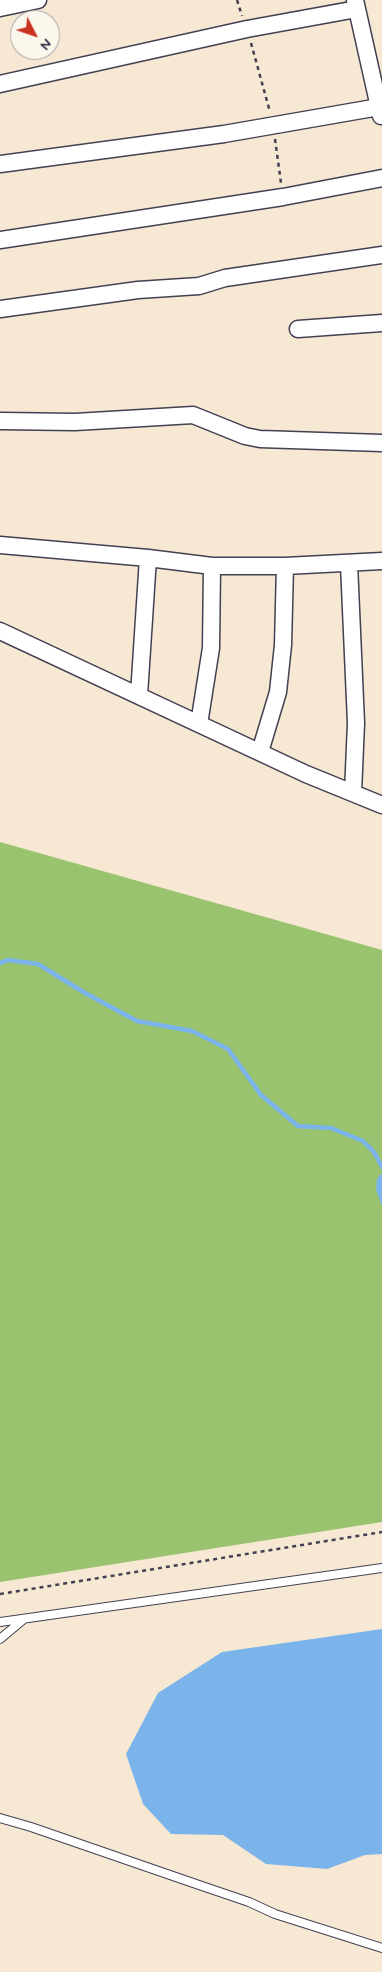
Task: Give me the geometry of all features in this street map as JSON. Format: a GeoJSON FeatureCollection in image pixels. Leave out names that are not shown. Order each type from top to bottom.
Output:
{"type":"FeatureCollection","features":[{"type":"Feature","properties":{"kind":"street"},"geometry":{"type":"LineString","coordinates":[[0,8],[38,0]]}},
{"type":"Feature","properties":{"kind":"street"},"geometry":{"type":"LineString","coordinates":[[0,84],[356,5],[380,113],[0,164]]}},
{"type":"Feature","properties":{"kind":"street"},"geometry":{"type":"LineString","coordinates":[[0,240],[283,197],[382,178]]}},
{"type":"Feature","properties":{"kind":"street"},"geometry":{"type":"LineString","coordinates":[[0,310],[138,290],[199,286],[225,278],[382,256]]}},
{"type":"Feature","properties":{"kind":"street"},"geometry":{"type":"LineString","coordinates":[[298,329],[382,323]]}},
{"type":"Feature","properties":{"kind":"street"},"geometry":{"type":"LineString","coordinates":[[0,421],[75,422],[193,415],[246,436],[260,439],[382,443]]}},
{"type":"Feature","properties":{"kind":"street"},"geometry":{"type":"LineString","coordinates":[[0,545],[148,558],[212,566],[284,566],[382,561]]}},
{"type":"Feature","properties":{"kind":"street"},"geometry":{"type":"LineString","coordinates":[[139,695],[148,558]]}},
{"type":"Feature","properties":{"kind":"street"},"geometry":{"type":"LineString","coordinates":[[349,564],[356,723],[353,793]]}},
{"type":"Feature","properties":{"kind":"street"},"geometry":{"type":"LineString","coordinates":[[199,724],[211,648],[212,566]]}},
{"type":"Feature","properties":{"kind":"street"},"geometry":{"type":"LineString","coordinates":[[260,752],[278,692],[283,645],[284,566]]}},
{"type":"Feature","properties":{"kind":"street"},"geometry":{"type":"LineString","coordinates":[[0,632],[260,752],[382,805]]}},
{"type":"Feature","properties":{"kind":"lane"},"geometry":{"type":"LineString","coordinates":[[0,1622],[382,1568]]}},
{"type":"Feature","properties":{"kind":"lane"},"geometry":{"type":"LineString","coordinates":[[0,1639],[24,1619]]}},
{"type":"Feature","properties":{"kind":"lane"},"geometry":{"type":"LineString","coordinates":[[0,1818],[32,1827],[249,1902],[274,1914],[382,1948]]}},
{"type":"Feature","properties":{"kind":"path"},"geometry":{"type":"LineString","coordinates":[[237,0],[274,126],[276,157],[283,197]]}},
{"type":"Feature","properties":{"kind":"path"},"geometry":{"type":"LineString","coordinates":[[0,1594],[382,1532]]}},
{"type":"Feature","properties":{"kind":"green space"},"geometry":{"type":"Polygon","coordinates":[[[0,842],[382,950],[382,1522],[0,1582],[0,842]]]}},
{"type":"Feature","properties":{"kind":"water"},"geometry":{"type":"Polygon","coordinates":[[[382,1173],[382,1206],[376,1190],[377,1179],[382,1173]]]}},
{"type":"Feature","properties":{"kind":"water"},"geometry":{"type":"Polygon","coordinates":[[[382,1629],[382,1854],[365,1855],[327,1869],[266,1864],[223,1835],[171,1834],[143,1804],[126,1754],[158,1693],[222,1652],[382,1629]]]}},
{"type":"Feature","properties":{"kind":"waterway"},"geometry":{"type":"LineString","coordinates":[[0,963],[8,960],[38,964],[85,993],[137,1021],[192,1031],[228,1049],[261,1095],[298,1126],[331,1128],[363,1141],[374,1152],[382,1167]]}}]}
